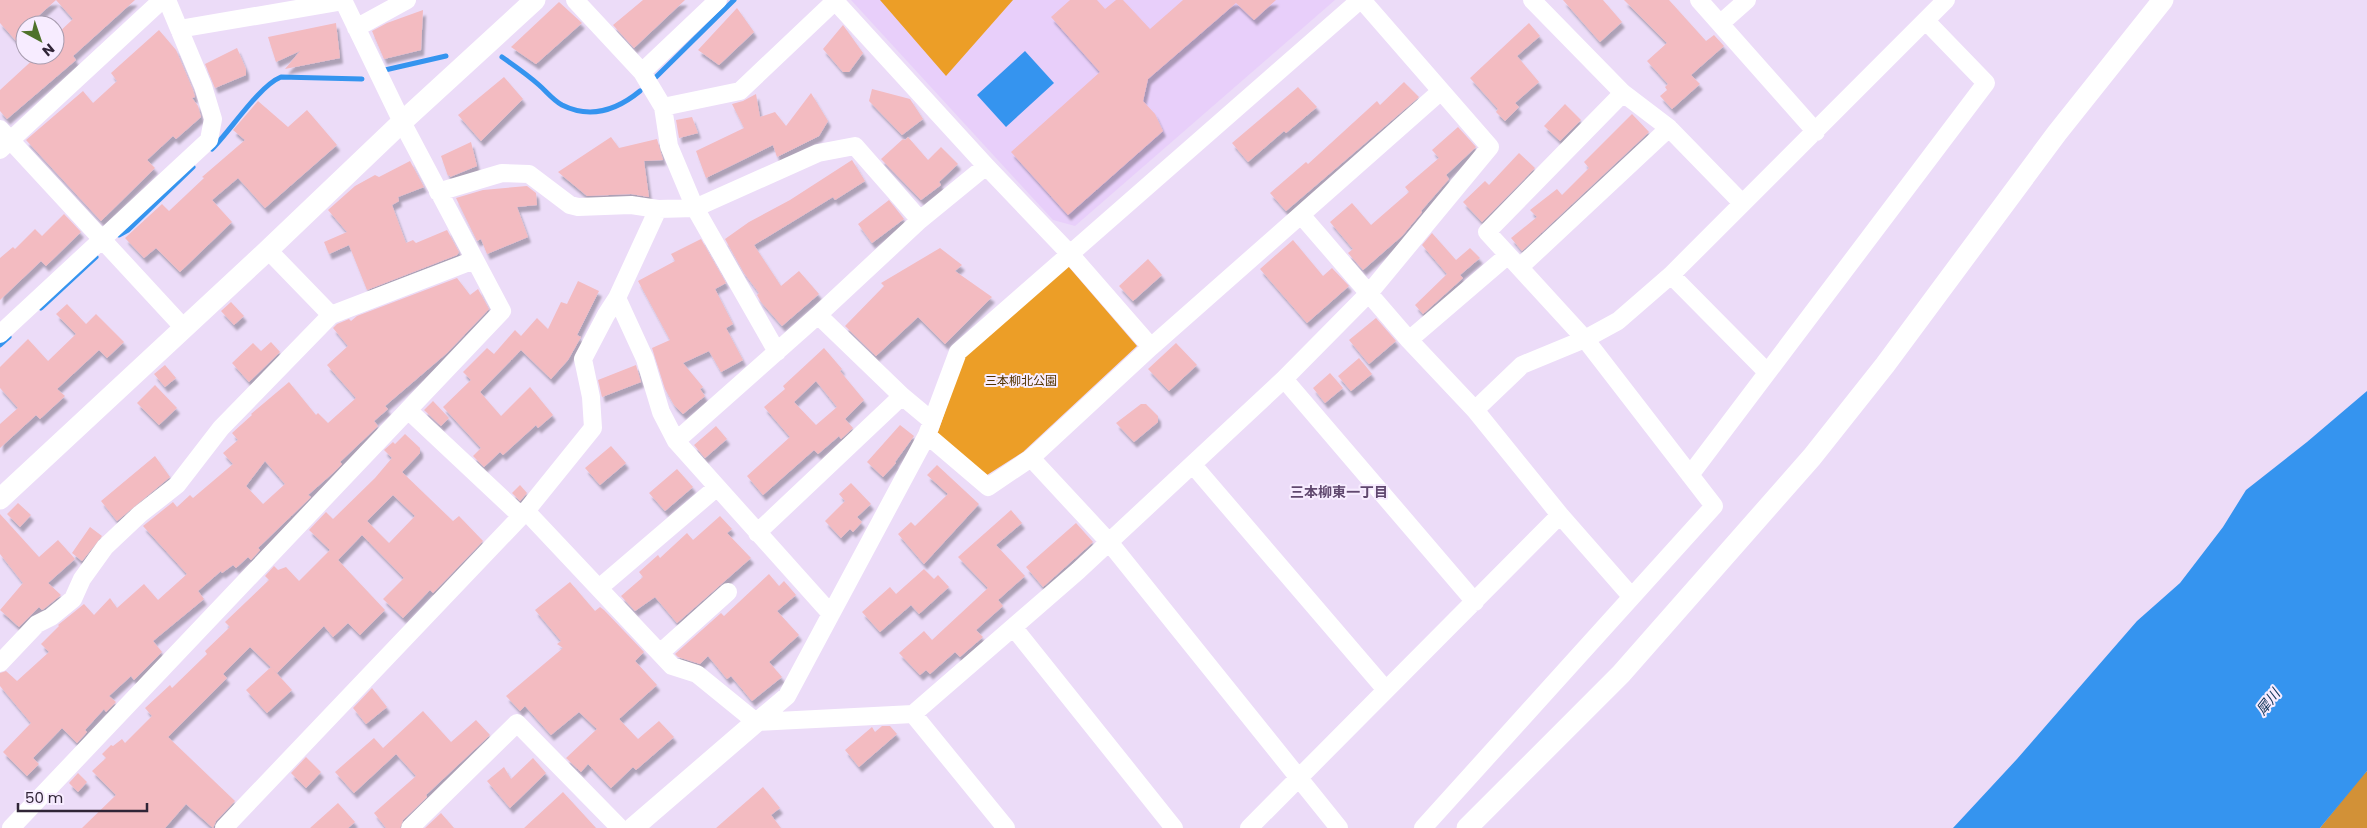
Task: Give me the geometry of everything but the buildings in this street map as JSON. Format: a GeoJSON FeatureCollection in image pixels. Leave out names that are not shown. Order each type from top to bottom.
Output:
{"type":"FeatureCollection","features":[{"type":"Feature","properties":{"kind":"street"},"geometry":{"type":"LineString","coordinates":[[162,0],[3,139],[102,240],[183,327]]}},
{"type":"Feature","properties":{"kind":"street"},"geometry":{"type":"LineString","coordinates":[[0,334],[209,140],[213,119],[203,86],[167,0]]}},
{"type":"Feature","properties":{"kind":"street"},"geometry":{"type":"LineString","coordinates":[[11,828],[502,311],[402,122],[343,0],[179,30]]}},
{"type":"Feature","properties":{"kind":"street"},"geometry":{"type":"LineString","coordinates":[[356,28],[407,0]]}},
{"type":"Feature","properties":{"kind":"street"},"geometry":{"type":"LineString","coordinates":[[0,499],[535,0]]}},
{"type":"Feature","properties":{"kind":"street"},"geometry":{"type":"LineString","coordinates":[[575,0],[642,72],[663,108],[669,146],[695,208],[777,352]]}},
{"type":"Feature","properties":{"kind":"street"},"geometry":{"type":"LineString","coordinates":[[642,72],[718,0]]}},
{"type":"Feature","properties":{"kind":"street"},"geometry":{"type":"LineString","coordinates":[[663,108],[740,92],[835,0],[986,166],[1070,254],[1151,347]]}},
{"type":"Feature","properties":{"kind":"street"},"geometry":{"type":"LineString","coordinates":[[408,410],[524,513],[599,588],[672,666],[697,674],[756,722],[913,714],[1014,628],[1193,465],[1284,379],[1370,292],[1490,148],[1361,0],[958,352],[930,428],[787,696],[756,722],[633,828]]}},
{"type":"Feature","properties":{"kind":"street"},"geometry":{"type":"LineString","coordinates":[[1532,0],[1623,93],[1669,128],[1742,203]]}},
{"type":"Feature","properties":{"kind":"street"},"geometry":{"type":"LineString","coordinates":[[1699,0],[1816,132]]}},
{"type":"Feature","properties":{"kind":"street"},"geometry":{"type":"LineString","coordinates":[[1720,23],[1747,0]]}},
{"type":"Feature","properties":{"kind":"street"},"geometry":{"type":"LineString","coordinates":[[1475,410],[1522,365],[1585,339],[1618,321],[1671,275],[1946,0]]}},
{"type":"Feature","properties":{"kind":"street"},"geometry":{"type":"LineString","coordinates":[[1467,828],[1621,674],[1812,457],[1885,365],[2057,133],[2163,0]]}},
{"type":"Feature","properties":{"kind":"street"},"geometry":{"type":"LineString","coordinates":[[1690,475],[1766,371],[1986,83],[1926,20]]}},
{"type":"Feature","properties":{"kind":"street"},"geometry":{"type":"LineString","coordinates":[[818,315],[902,396],[930,428],[988,487],[1031,458],[1151,347],[1302,216],[1441,91]]}},
{"type":"Feature","properties":{"kind":"street"},"geometry":{"type":"LineString","coordinates":[[1423,828],[1714,506],[1585,339],[1486,232],[1623,93]]}},
{"type":"Feature","properties":{"kind":"street"},"geometry":{"type":"LineString","coordinates":[[1409,340],[1514,262],[1669,128]]}},
{"type":"Feature","properties":{"kind":"street"},"geometry":{"type":"LineString","coordinates":[[438,192],[502,173],[529,174],[570,205],[578,207],[631,205],[658,209],[695,208],[818,153],[855,146],[920,220]]}},
{"type":"Feature","properties":{"kind":"street"},"geometry":{"type":"LineString","coordinates":[[676,441],[818,315],[920,220],[986,166]]}},
{"type":"Feature","properties":{"kind":"street"},"geometry":{"type":"LineString","coordinates":[[224,828],[524,513],[593,428],[591,397],[583,359],[617,298],[658,209]]}},
{"type":"Feature","properties":{"kind":"street"},"geometry":{"type":"LineString","coordinates":[[1302,216],[1370,292],[1409,340],[1475,410],[1560,515],[1631,596]]}},
{"type":"Feature","properties":{"kind":"street"},"geometry":{"type":"LineString","coordinates":[[268,250],[331,315]]}},
{"type":"Feature","properties":{"kind":"street"},"geometry":{"type":"LineString","coordinates":[[0,663],[37,624],[52,617],[73,599],[82,579],[105,547],[140,514],[177,486],[220,428],[331,315],[474,260]]}},
{"type":"Feature","properties":{"kind":"street"},"geometry":{"type":"LineString","coordinates":[[1671,275],[1766,371]]}},
{"type":"Feature","properties":{"kind":"street"},"geometry":{"type":"LineString","coordinates":[[617,298],[645,359],[661,412],[676,441],[716,488],[831,614]]}},
{"type":"Feature","properties":{"kind":"street"},"geometry":{"type":"LineString","coordinates":[[1284,379],[1475,602]]}},
{"type":"Feature","properties":{"kind":"street"},"geometry":{"type":"LineString","coordinates":[[757,533],[902,396]]}},
{"type":"Feature","properties":{"kind":"street"},"geometry":{"type":"LineString","coordinates":[[1031,458],[1109,542],[1339,828]]}},
{"type":"Feature","properties":{"kind":"street"},"geometry":{"type":"LineString","coordinates":[[1193,465],[1386,690]]}},
{"type":"Feature","properties":{"kind":"street"},"geometry":{"type":"LineString","coordinates":[[599,588],[716,488]]}},
{"type":"Feature","properties":{"kind":"street"},"geometry":{"type":"LineString","coordinates":[[1249,828],[1560,515]]}},
{"type":"Feature","properties":{"kind":"street"},"geometry":{"type":"LineString","coordinates":[[660,653],[728,592]]}},
{"type":"Feature","properties":{"kind":"street"},"geometry":{"type":"LineString","coordinates":[[1014,628],[1174,828]]}},
{"type":"Feature","properties":{"kind":"street"},"geometry":{"type":"LineString","coordinates":[[913,714],[1006,828]]}},
{"type":"Feature","properties":{"kind":"street"},"geometry":{"type":"LineString","coordinates":[[410,828],[518,724],[620,828]]}},
{"type":"Feature","properties":{"kind":"shaded area"},"geometry":{"type":"Polygon","coordinates":[[[851,0],[1335,0],[1075,226],[1053,220],[851,0]]]}},
{"type":"Feature","properties":{"kind":"shaded area"},"geometry":{"type":"Polygon","coordinates":[[[2367,771],[2367,828],[2320,828],[2360,778],[2367,771]]]}},
{"type":"Feature","properties":{"kind":"green space"},"geometry":{"type":"Polygon","coordinates":[[[880,0],[1013,0],[946,76],[880,0]]]}},
{"type":"Feature","properties":{"kind":"green space","name":"三本柳北公園"},"geometry":{"type":"Polygon","coordinates":[[[1068,266],[1137,346],[1023,452],[987,475],[937,435],[963,358],[1068,266]]]}},
{"type":"Feature","properties":{"kind":"water"},"geometry":{"type":"Polygon","coordinates":[[[1025,51],[1054,83],[1006,127],[977,95],[1025,51]]]}},
{"type":"Feature","properties":{"kind":"water","name":"犀川"},"geometry":{"type":"Polygon","coordinates":[[[2367,391],[2367,771],[2320,828],[1953,828],[2017,759],[2137,621],[2180,583],[2223,527],[2246,490],[2367,391]]]}},
{"type":"Feature","properties":{"kind":"waterway"},"geometry":{"type":"LineString","coordinates":[[656,77],[734,0]]}},
{"type":"Feature","properties":{"kind":"waterway"},"geometry":{"type":"LineString","coordinates":[[385,70],[446,56]]}},
{"type":"Feature","properties":{"kind":"waterway"},"geometry":{"type":"LineString","coordinates":[[502,57],[559,103],[572,109],[593,112],[603,110],[622,103],[640,91]]}},
{"type":"Feature","properties":{"kind":"waterway"},"geometry":{"type":"LineString","coordinates":[[212,149],[264,89],[281,77],[362,79]]}},
{"type":"Feature","properties":{"kind":"waterway"},"geometry":{"type":"LineString","coordinates":[[119,235],[128,230],[193,167]]}},
{"type":"Feature","properties":{"kind":"waterway"},"geometry":{"type":"LineString","coordinates":[[41,308],[96,257]]}},
{"type":"Feature","properties":{"kind":"waterway"},"geometry":{"type":"LineString","coordinates":[[0,345],[9,337]]}},
{"type":"Feature","properties":{"kind":"district","name":"三本柳東一丁目"},"geometry":{"type":"Point","coordinates":[1339,492]}}]}
